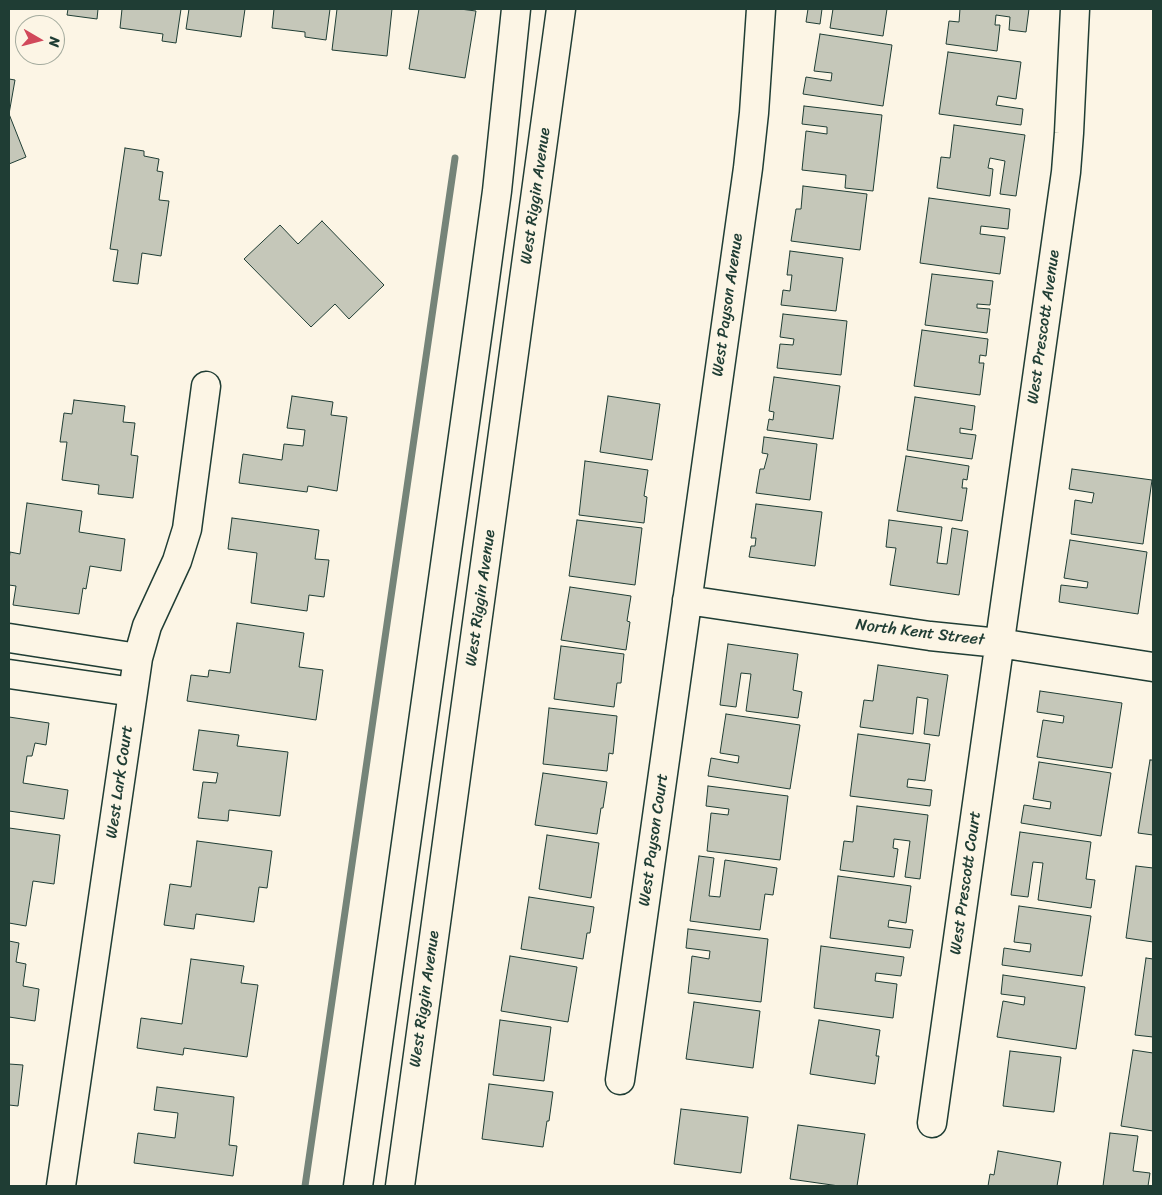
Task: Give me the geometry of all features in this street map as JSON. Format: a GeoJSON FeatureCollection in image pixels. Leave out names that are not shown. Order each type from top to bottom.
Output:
{"type":"FeatureCollection","features":[{"type":"Feature","properties":{"kind":"street"},"geometry":{"type":"LineString","coordinates":[[358,1186],[497,191],[516,9]]}},
{"type":"Feature","properties":{"kind":"street"},"geometry":{"type":"LineString","coordinates":[[526,269],[516,228],[543,9]]}},
{"type":"Feature","properties":{"kind":"street","name":"West Riggin Avenue"},"geometry":{"type":"LineString","coordinates":[[400,1186],[562,9]]}},
{"type":"Feature","properties":{"kind":"street","name":"West Payson Avenue"},"geometry":{"type":"LineString","coordinates":[[687,600],[748,168],[761,9]]}},
{"type":"Feature","properties":{"kind":"street","name":"West Prescott Avenue"},"geometry":{"type":"LineString","coordinates":[[999,643],[1066,172],[1075,9]]}},
{"type":"Feature","properties":{"kind":"street","name":"West Lark Court"},"geometry":{"type":"LineString","coordinates":[[61,1186],[138,658],[147,626],[177,561],[187,529],[206,386]]}},
{"type":"Feature","properties":{"kind":"street","name":"North Kent Street"},"geometry":{"type":"LineString","coordinates":[[687,600],[930,636],[999,643],[1153,666]]}},
{"type":"Feature","properties":{"kind":"street","name":"West Payson Court"},"geometry":{"type":"LineString","coordinates":[[620,1080],[687,600]]}},
{"type":"Feature","properties":{"kind":"street"},"geometry":{"type":"LineString","coordinates":[[9,638],[138,658]]}},
{"type":"Feature","properties":{"kind":"street","name":"West Prescott Court"},"geometry":{"type":"LineString","coordinates":[[932,1124],[999,643]]}},
{"type":"Feature","properties":{"kind":"street"},"geometry":{"type":"LineString","coordinates":[[9,674],[133,692]]}},
{"type":"Feature","properties":{"kind":"building"},"geometry":{"type":"Polygon","coordinates":[[[68,9],[98,9],[97,19],[67,15],[68,9]]]}},
{"type":"Feature","properties":{"kind":"building"},"geometry":{"type":"Polygon","coordinates":[[[122,9],[181,9],[176,43],[162,41],[163,34],[120,28],[122,9]]]}},
{"type":"Feature","properties":{"kind":"building"},"geometry":{"type":"Polygon","coordinates":[[[189,9],[245,9],[241,37],[186,29],[189,9]]]}},
{"type":"Feature","properties":{"kind":"building"},"geometry":{"type":"Polygon","coordinates":[[[274,9],[330,9],[326,40],[305,37],[305,32],[272,28],[274,9]]]}},
{"type":"Feature","properties":{"kind":"building"},"geometry":{"type":"Polygon","coordinates":[[[337,9],[392,9],[387,56],[332,50],[337,9]]]}},
{"type":"Feature","properties":{"kind":"building"},"geometry":{"type":"Polygon","coordinates":[[[419,9],[476,11],[465,78],[409,69],[419,9]]]}},
{"type":"Feature","properties":{"kind":"building"},"geometry":{"type":"Polygon","coordinates":[[[808,9],[822,9],[820,24],[806,22],[808,9]]]}},
{"type":"Feature","properties":{"kind":"building"},"geometry":{"type":"Polygon","coordinates":[[[833,9],[887,9],[883,36],[830,28],[833,9]]]}},
{"type":"Feature","properties":{"kind":"building"},"geometry":{"type":"Polygon","coordinates":[[[960,9],[1029,9],[1026,32],[1009,30],[1010,17],[996,15],[995,25],[1000,25],[997,51],[946,44],[949,21],[959,22],[960,9]]]}},
{"type":"Feature","properties":{"kind":"building"},"geometry":{"type":"Polygon","coordinates":[[[820,34],[892,45],[883,106],[803,94],[806,77],[831,81],[832,73],[814,71],[820,34]]]}},
{"type":"Feature","properties":{"kind":"building"},"geometry":{"type":"Polygon","coordinates":[[[948,52],[1021,62],[1016,99],[998,96],[996,105],[1023,109],[1021,125],[939,114],[948,52]]]}},
{"type":"Feature","properties":{"kind":"building"},"geometry":{"type":"Polygon","coordinates":[[[9,79],[15,80],[9,114],[9,79]]]}},
{"type":"Feature","properties":{"kind":"building"},"geometry":{"type":"Polygon","coordinates":[[[804,106],[882,115],[873,191],[845,188],[846,175],[802,170],[806,131],[827,134],[827,127],[802,124],[804,106]]]}},
{"type":"Feature","properties":{"kind":"building"},"geometry":{"type":"Polygon","coordinates":[[[9,114],[26,157],[9,164],[9,114]]]}},
{"type":"Feature","properties":{"kind":"building"},"geometry":{"type":"Polygon","coordinates":[[[954,125],[1025,135],[1016,196],[1000,194],[1005,161],[990,158],[988,168],[993,169],[990,196],[937,188],[941,157],[950,158],[954,125]]]}},
{"type":"Feature","properties":{"kind":"building"},"geometry":{"type":"Polygon","coordinates":[[[125,148],[144,151],[144,156],[159,159],[157,171],[163,172],[159,200],[169,201],[161,256],[142,253],[138,284],[113,281],[118,250],[110,249],[125,148]]]}},
{"type":"Feature","properties":{"kind":"building"},"geometry":{"type":"Polygon","coordinates":[[[803,186],[867,194],[860,250],[791,241],[796,209],[801,209],[803,186]]]}},
{"type":"Feature","properties":{"kind":"building"},"geometry":{"type":"Polygon","coordinates":[[[929,198],[1010,209],[1008,229],[981,226],[980,234],[1005,237],[1000,274],[920,263],[929,198]]]}},
{"type":"Feature","properties":{"kind":"building"},"geometry":{"type":"Polygon","coordinates":[[[322,221],[384,285],[349,319],[335,304],[311,327],[244,259],[280,225],[298,244],[322,221]]]}},
{"type":"Feature","properties":{"kind":"building"},"geometry":{"type":"Polygon","coordinates":[[[790,251],[843,258],[836,311],[781,305],[783,290],[790,291],[792,275],[787,275],[790,251]]]}},
{"type":"Feature","properties":{"kind":"building"},"geometry":{"type":"Polygon","coordinates":[[[932,274],[993,281],[990,305],[977,304],[977,308],[990,309],[987,333],[925,325],[932,274]]]}},
{"type":"Feature","properties":{"kind":"building"},"geometry":{"type":"Polygon","coordinates":[[[783,314],[847,321],[841,375],[777,368],[780,344],[793,345],[794,339],[780,337],[783,314]]]}},
{"type":"Feature","properties":{"kind":"building"},"geometry":{"type":"Polygon","coordinates":[[[922,330],[988,339],[986,356],[980,355],[979,363],[984,363],[980,395],[914,386],[922,330]]]}},
{"type":"Feature","properties":{"kind":"building"},"geometry":{"type":"Polygon","coordinates":[[[774,377],[840,386],[833,439],[767,430],[769,419],[773,420],[774,412],[769,411],[774,377]]]}},
{"type":"Feature","properties":{"kind":"building"},"geometry":{"type":"Polygon","coordinates":[[[292,396],[333,402],[331,415],[347,417],[337,491],[308,486],[307,492],[239,483],[243,454],[282,460],[284,444],[303,446],[305,430],[287,428],[292,396]]]}},
{"type":"Feature","properties":{"kind":"building"},"geometry":{"type":"Polygon","coordinates":[[[608,396],[660,404],[652,460],[600,452],[608,396]]]}},
{"type":"Feature","properties":{"kind":"building"},"geometry":{"type":"Polygon","coordinates":[[[915,397],[975,406],[972,430],[960,428],[960,433],[976,435],[972,459],[907,450],[915,397]]]}},
{"type":"Feature","properties":{"kind":"building"},"geometry":{"type":"Polygon","coordinates":[[[74,400],[125,406],[123,422],[135,423],[131,455],[138,456],[133,498],[98,494],[99,485],[62,480],[67,442],[60,442],[64,413],[72,414],[74,400]]]}},
{"type":"Feature","properties":{"kind":"building"},"geometry":{"type":"Polygon","coordinates":[[[764,437],[817,444],[810,500],[756,493],[760,469],[764,469],[768,454],[762,453],[764,437]]]}},
{"type":"Feature","properties":{"kind":"building"},"geometry":{"type":"Polygon","coordinates":[[[906,456],[969,466],[967,480],[963,479],[962,488],[967,488],[962,521],[897,511],[906,456]]]}},
{"type":"Feature","properties":{"kind":"building"},"geometry":{"type":"Polygon","coordinates":[[[585,461],[648,470],[644,496],[647,497],[644,523],[579,515],[585,461]]]}},
{"type":"Feature","properties":{"kind":"building"},"geometry":{"type":"Polygon","coordinates":[[[1072,469],[1152,480],[1143,544],[1071,534],[1075,500],[1092,503],[1094,493],[1069,489],[1072,469]]]}},
{"type":"Feature","properties":{"kind":"building"},"geometry":{"type":"Polygon","coordinates":[[[27,503],[82,511],[79,532],[125,539],[121,571],[90,566],[86,589],[83,588],[79,614],[13,605],[16,586],[9,585],[10,552],[20,554],[27,503]]]}},
{"type":"Feature","properties":{"kind":"building"},"geometry":{"type":"Polygon","coordinates":[[[756,504],[822,512],[815,566],[749,557],[751,546],[755,546],[756,538],[751,538],[756,504]]]}},
{"type":"Feature","properties":{"kind":"building"},"geometry":{"type":"Polygon","coordinates":[[[232,518],[319,530],[315,559],[329,560],[324,597],[309,595],[307,611],[251,603],[257,553],[228,549],[232,518]]]}},
{"type":"Feature","properties":{"kind":"building"},"geometry":{"type":"Polygon","coordinates":[[[577,520],[642,528],[635,585],[569,576],[577,520]]]}},
{"type":"Feature","properties":{"kind":"building"},"geometry":{"type":"Polygon","coordinates":[[[889,520],[942,527],[937,563],[947,564],[952,528],[968,531],[959,595],[890,585],[896,548],[886,547],[889,520]]]}},
{"type":"Feature","properties":{"kind":"building"},"geometry":{"type":"Polygon","coordinates":[[[1070,540],[1147,552],[1138,614],[1059,602],[1061,585],[1087,588],[1088,582],[1064,578],[1070,540]]]}},
{"type":"Feature","properties":{"kind":"building"},"geometry":{"type":"Polygon","coordinates":[[[570,587],[631,596],[627,621],[630,622],[626,650],[561,640],[570,587]]]}},
{"type":"Feature","properties":{"kind":"building"},"geometry":{"type":"Polygon","coordinates":[[[237,623],[304,633],[299,667],[323,670],[316,720],[187,701],[191,675],[208,677],[209,670],[230,673],[237,623]]]}},
{"type":"Feature","properties":{"kind":"building"},"geometry":{"type":"Polygon","coordinates":[[[728,644],[798,654],[793,690],[802,692],[798,718],[746,711],[751,674],[741,673],[736,707],[720,705],[728,644]]]}},
{"type":"Feature","properties":{"kind":"building"},"geometry":{"type":"Polygon","coordinates":[[[561,646],[624,654],[621,683],[617,683],[614,707],[554,699],[561,646]]]}},
{"type":"Feature","properties":{"kind":"building"},"geometry":{"type":"Polygon","coordinates":[[[878,665],[948,675],[939,736],[924,734],[928,699],[917,697],[913,734],[860,727],[864,700],[873,701],[878,665]]]}},
{"type":"Feature","properties":{"kind":"building"},"geometry":{"type":"Polygon","coordinates":[[[1040,691],[1122,703],[1112,768],[1037,757],[1043,720],[1063,723],[1064,716],[1037,712],[1040,691]]]}},
{"type":"Feature","properties":{"kind":"building"},"geometry":{"type":"Polygon","coordinates":[[[549,708],[617,716],[613,754],[609,753],[607,771],[543,764],[549,708]]]}},
{"type":"Feature","properties":{"kind":"building"},"geometry":{"type":"Polygon","coordinates":[[[726,714],[800,725],[790,789],[708,776],[711,758],[738,763],[739,756],[720,753],[726,714]]]}},
{"type":"Feature","properties":{"kind":"building"},"geometry":{"type":"Polygon","coordinates":[[[9,717],[49,723],[46,745],[35,743],[32,756],[27,756],[23,783],[68,790],[64,819],[9,811],[9,717]]]}},
{"type":"Feature","properties":{"kind":"building"},"geometry":{"type":"Polygon","coordinates":[[[199,730],[239,735],[237,746],[288,752],[280,816],[229,810],[228,821],[198,818],[203,782],[216,783],[218,773],[193,770],[199,730]]]}},
{"type":"Feature","properties":{"kind":"building"},"geometry":{"type":"Polygon","coordinates":[[[858,734],[930,744],[925,781],[908,779],[907,787],[932,790],[930,806],[850,796],[858,734]]]}},
{"type":"Feature","properties":{"kind":"building"},"geometry":{"type":"Polygon","coordinates":[[[1150,760],[1153,760],[1153,835],[1138,833],[1150,760]]]}},
{"type":"Feature","properties":{"kind":"building"},"geometry":{"type":"Polygon","coordinates":[[[1039,762],[1111,773],[1101,836],[1021,823],[1024,805],[1050,809],[1051,802],[1033,799],[1039,762]]]}},
{"type":"Feature","properties":{"kind":"building"},"geometry":{"type":"Polygon","coordinates":[[[543,773],[607,782],[597,834],[535,825],[543,773]]]}},
{"type":"Feature","properties":{"kind":"building"},"geometry":{"type":"Polygon","coordinates":[[[708,786],[788,796],[780,860],[707,851],[711,813],[728,815],[729,809],[706,806],[708,786]]]}},
{"type":"Feature","properties":{"kind":"building"},"geometry":{"type":"Polygon","coordinates":[[[857,806],[928,815],[920,879],[905,877],[910,841],[894,839],[893,848],[898,849],[894,877],[840,870],[844,841],[853,842],[857,806]]]}},
{"type":"Feature","properties":{"kind":"building"},"geometry":{"type":"Polygon","coordinates":[[[9,828],[60,835],[54,884],[33,881],[26,926],[9,923],[9,828]]]}},
{"type":"Feature","properties":{"kind":"building"},"geometry":{"type":"Polygon","coordinates":[[[1020,832],[1091,842],[1086,879],[1095,880],[1091,908],[1038,900],[1043,863],[1033,862],[1028,897],[1011,895],[1020,832]]]}},
{"type":"Feature","properties":{"kind":"building"},"geometry":{"type":"Polygon","coordinates":[[[547,835],[599,843],[591,898],[539,889],[547,835]]]}},
{"type":"Feature","properties":{"kind":"building"},"geometry":{"type":"Polygon","coordinates":[[[197,841],[272,851],[267,888],[259,887],[254,922],[196,914],[194,929],[164,925],[170,884],[191,887],[197,841]]]}},
{"type":"Feature","properties":{"kind":"building"},"geometry":{"type":"Polygon","coordinates":[[[699,856],[714,858],[709,896],[720,897],[725,860],[777,868],[773,895],[765,894],[760,930],[690,921],[699,856]]]}},
{"type":"Feature","properties":{"kind":"building"},"geometry":{"type":"Polygon","coordinates":[[[1136,866],[1153,868],[1153,942],[1126,938],[1136,866]]]}},
{"type":"Feature","properties":{"kind":"building"},"geometry":{"type":"Polygon","coordinates":[[[838,876],[911,886],[906,923],[889,920],[888,927],[913,930],[910,948],[830,938],[838,876]]]}},
{"type":"Feature","properties":{"kind":"building"},"geometry":{"type":"Polygon","coordinates":[[[529,897],[594,907],[583,959],[521,949],[529,897]]]}},
{"type":"Feature","properties":{"kind":"building"},"geometry":{"type":"Polygon","coordinates":[[[1019,906],[1091,916],[1082,976],[1002,965],[1004,948],[1030,952],[1031,944],[1014,942],[1019,906]]]}},
{"type":"Feature","properties":{"kind":"building"},"geometry":{"type":"Polygon","coordinates":[[[688,929],[768,939],[761,1002],[688,993],[692,956],[709,959],[710,951],[686,948],[688,929]]]}},
{"type":"Feature","properties":{"kind":"building"},"geometry":{"type":"Polygon","coordinates":[[[9,941],[19,943],[16,962],[26,964],[23,986],[39,989],[35,1021],[9,1017],[9,941]]]}},
{"type":"Feature","properties":{"kind":"building"},"geometry":{"type":"Polygon","coordinates":[[[821,946],[904,957],[901,976],[876,973],[875,981],[897,984],[893,1018],[814,1008],[821,946]]]}},
{"type":"Feature","properties":{"kind":"building"},"geometry":{"type":"Polygon","coordinates":[[[510,956],[577,967],[568,1022],[501,1011],[510,956]]]}},
{"type":"Feature","properties":{"kind":"building"},"geometry":{"type":"Polygon","coordinates":[[[1146,958],[1153,959],[1153,1037],[1135,1035],[1146,958]]]}},
{"type":"Feature","properties":{"kind":"building"},"geometry":{"type":"Polygon","coordinates":[[[191,959],[244,966],[241,983],[258,985],[247,1057],[184,1048],[183,1055],[137,1048],[141,1018],[182,1024],[191,959]]]}},
{"type":"Feature","properties":{"kind":"building"},"geometry":{"type":"Polygon","coordinates":[[[1003,975],[1085,987],[1076,1049],[997,1037],[1003,1001],[1024,1005],[1025,997],[1001,994],[1003,975]]]}},
{"type":"Feature","properties":{"kind":"building"},"geometry":{"type":"Polygon","coordinates":[[[694,1002],[760,1011],[753,1068],[686,1059],[694,1002]]]}},
{"type":"Feature","properties":{"kind":"building"},"geometry":{"type":"Polygon","coordinates":[[[500,1020],[551,1027],[544,1081],[493,1075],[500,1020]]]}},
{"type":"Feature","properties":{"kind":"building"},"geometry":{"type":"Polygon","coordinates":[[[819,1020],[880,1030],[876,1056],[879,1056],[875,1084],[810,1074],[819,1020]]]}},
{"type":"Feature","properties":{"kind":"building"},"geometry":{"type":"Polygon","coordinates":[[[1133,1050],[1153,1053],[1153,1131],[1121,1126],[1133,1050]]]}},
{"type":"Feature","properties":{"kind":"building"},"geometry":{"type":"Polygon","coordinates":[[[1010,1051],[1061,1057],[1054,1112],[1003,1106],[1010,1051]]]}},
{"type":"Feature","properties":{"kind":"building"},"geometry":{"type":"Polygon","coordinates":[[[9,1064],[23,1065],[18,1106],[9,1105],[9,1064]]]}},
{"type":"Feature","properties":{"kind":"building"},"geometry":{"type":"Polygon","coordinates":[[[489,1084],[553,1092],[543,1147],[482,1139],[489,1084]]]}},
{"type":"Feature","properties":{"kind":"building"},"geometry":{"type":"Polygon","coordinates":[[[157,1087],[234,1097],[229,1145],[237,1146],[233,1176],[134,1163],[138,1133],[175,1138],[178,1113],[154,1110],[157,1087]]]}},
{"type":"Feature","properties":{"kind":"building"},"geometry":{"type":"Polygon","coordinates":[[[681,1109],[748,1117],[741,1173],[674,1164],[681,1109]]]}},
{"type":"Feature","properties":{"kind":"building"},"geometry":{"type":"Polygon","coordinates":[[[798,1125],[865,1134],[857,1186],[839,1186],[790,1179],[798,1125]]]}},
{"type":"Feature","properties":{"kind":"building"},"geometry":{"type":"Polygon","coordinates":[[[1110,1133],[1138,1136],[1133,1171],[1150,1173],[1148,1186],[1103,1186],[1110,1133]]]}},
{"type":"Feature","properties":{"kind":"building"},"geometry":{"type":"Polygon","coordinates":[[[998,1151],[1061,1162],[1057,1186],[988,1186],[990,1174],[994,1175],[998,1151]]]}},
{"type":"Feature","properties":{"kind":"waterway"},"geometry":{"type":"LineString","coordinates":[[305,1186],[455,158]]}}]}
